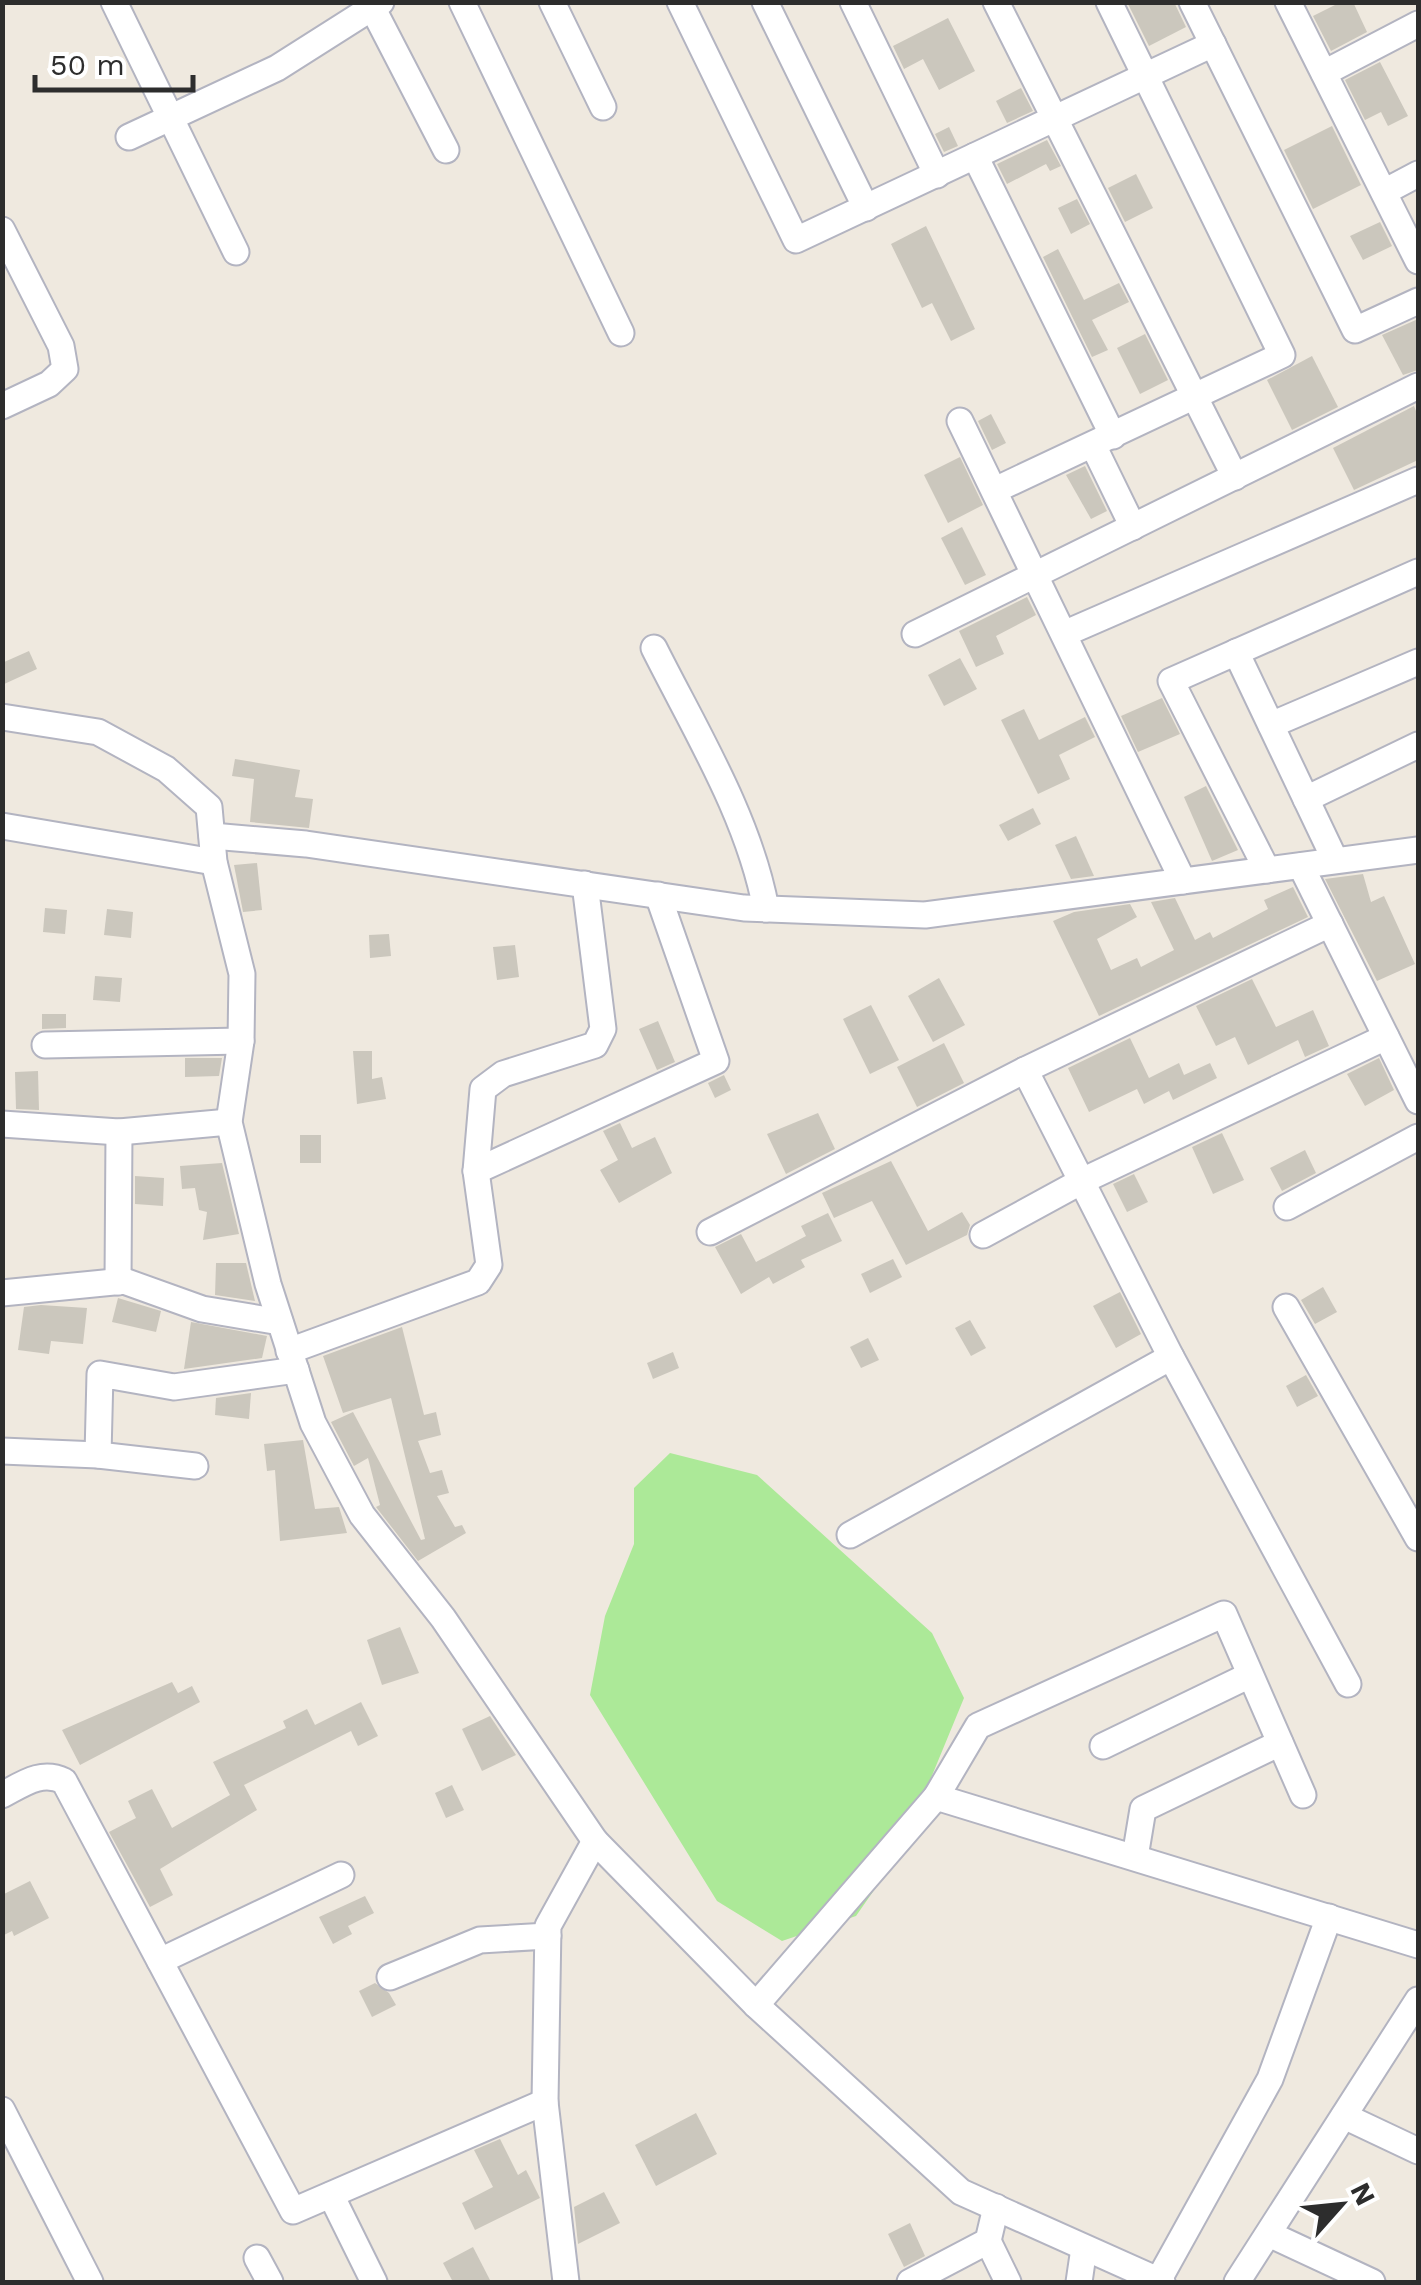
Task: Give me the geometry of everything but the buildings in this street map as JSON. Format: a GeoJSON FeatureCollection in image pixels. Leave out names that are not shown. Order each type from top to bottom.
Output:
{"type":"FeatureCollection","features":[{"type":"Feature","properties":{"kind":"street"},"geometry":{"type":"LineString","coordinates":[[114,2],[236,252]]}},
{"type":"Feature","properties":{"kind":"street"},"geometry":{"type":"LineString","coordinates":[[462,2],[621,333]]}},
{"type":"Feature","properties":{"kind":"street"},"geometry":{"type":"LineString","coordinates":[[552,2],[603,107]]}},
{"type":"Feature","properties":{"kind":"street"},"geometry":{"type":"LineString","coordinates":[[680,2],[796,240],[1212,44]]}},
{"type":"Feature","properties":{"kind":"street"},"geometry":{"type":"LineString","coordinates":[[765,2],[866,208]]}},
{"type":"Feature","properties":{"kind":"street"},"geometry":{"type":"LineString","coordinates":[[853,2],[938,175]]}},
{"type":"Feature","properties":{"kind":"street"},"geometry":{"type":"LineString","coordinates":[[996,2],[1235,476]]}},
{"type":"Feature","properties":{"kind":"street"},"geometry":{"type":"LineString","coordinates":[[995,490],[1282,355],[1109,2]]}},
{"type":"Feature","properties":{"kind":"street"},"geometry":{"type":"LineString","coordinates":[[1192,2],[1355,330],[1418,301]]}},
{"type":"Feature","properties":{"kind":"street"},"geometry":{"type":"LineString","coordinates":[[1288,2],[1418,261]]}},
{"type":"Feature","properties":{"kind":"street"},"geometry":{"type":"LineString","coordinates":[[129,137],[277,68],[376,5],[446,150]]}},
{"type":"Feature","properties":{"kind":"street"},"geometry":{"type":"LineString","coordinates":[[1324,73],[1418,24]]}},
{"type":"Feature","properties":{"kind":"street"},"geometry":{"type":"LineString","coordinates":[[975,156],[1103,440],[1133,527]]}},
{"type":"Feature","properties":{"kind":"street"},"geometry":{"type":"LineString","coordinates":[[1384,192],[1418,174]]}},
{"type":"Feature","properties":{"kind":"street"},"geometry":{"type":"LineString","coordinates":[[2,230],[61,346],[65,370],[49,384],[2,406]]}},
{"type":"Feature","properties":{"kind":"street"},"geometry":{"type":"LineString","coordinates":[[915,634],[1418,386]]}},
{"type":"Feature","properties":{"kind":"street"},"geometry":{"type":"LineString","coordinates":[[960,421],[1183,881]]}},
{"type":"Feature","properties":{"kind":"street"},"geometry":{"type":"LineString","coordinates":[[1066,633],[1418,480]]}},
{"type":"Feature","properties":{"kind":"street"},"geometry":{"type":"LineString","coordinates":[[1267,870],[1171,681],[1418,572]]}},
{"type":"Feature","properties":{"kind":"street"},"geometry":{"type":"LineString","coordinates":[[654,648],[733,810],[761,880],[766,908]]}},
{"type":"Feature","properties":{"kind":"street"},"geometry":{"type":"LineString","coordinates":[[1236,652],[1335,860]]}},
{"type":"Feature","properties":{"kind":"street"},"geometry":{"type":"LineString","coordinates":[[1271,725],[1418,662]]}},
{"type":"Feature","properties":{"kind":"street"},"geometry":{"type":"LineString","coordinates":[[2,717],[98,732],[166,768],[210,807],[213,850],[242,974],[241,1041],[229,1122],[280,1322],[313,1424],[362,1514],[444,1618],[596,1841],[756,2004],[961,2192],[1160,2282],[1270,2080],[1329,1916]]}},
{"type":"Feature","properties":{"kind":"street"},"geometry":{"type":"LineString","coordinates":[[1306,800],[1418,745]]}},
{"type":"Feature","properties":{"kind":"street"},"geometry":{"type":"LineString","coordinates":[[2,826],[213,850],[306,844],[766,908],[925,915],[1335,860],[1417,854]]}},
{"type":"Feature","properties":{"kind":"street"},"geometry":{"type":"LineString","coordinates":[[1301,866],[1418,1101]]}},
{"type":"Feature","properties":{"kind":"street"},"geometry":{"type":"LineString","coordinates":[[98,1455],[100,1374],[174,1387],[292,1361],[478,1282],[490,1265],[476,1170],[482,1088],[503,1074],[595,1045],[603,1029],[585,884]]}},
{"type":"Feature","properties":{"kind":"street"},"geometry":{"type":"LineString","coordinates":[[476,1170],[716,1060],[658,895]]}},
{"type":"Feature","properties":{"kind":"street"},"geometry":{"type":"LineString","coordinates":[[710,1232],[1026,1070],[1330,924]]}},
{"type":"Feature","properties":{"kind":"street"},"geometry":{"type":"LineString","coordinates":[[982,1235],[1082,1181],[1386,1037]]}},
{"type":"Feature","properties":{"kind":"street"},"geometry":{"type":"LineString","coordinates":[[45,1046],[241,1041]]}},
{"type":"Feature","properties":{"kind":"street"},"geometry":{"type":"LineString","coordinates":[[1026,1070],[1171,1357],[1348,1684]]}},
{"type":"Feature","properties":{"kind":"street"},"geometry":{"type":"LineString","coordinates":[[2,1124],[119,1132],[229,1122]]}},
{"type":"Feature","properties":{"kind":"street"},"geometry":{"type":"LineString","coordinates":[[118,1282],[119,1132]]}},
{"type":"Feature","properties":{"kind":"street"},"geometry":{"type":"LineString","coordinates":[[1287,1206],[1418,1137]]}},
{"type":"Feature","properties":{"kind":"street"},"geometry":{"type":"LineString","coordinates":[[2,1293],[118,1282],[202,1309],[280,1322]]}},
{"type":"Feature","properties":{"kind":"street"},"geometry":{"type":"LineString","coordinates":[[1286,1307],[1417,1530]]}},
{"type":"Feature","properties":{"kind":"street"},"geometry":{"type":"LineString","coordinates":[[850,1535],[1171,1357]]}},
{"type":"Feature","properties":{"kind":"street"},"geometry":{"type":"LineString","coordinates":[[2,1451],[98,1455],[195,1466]]}},
{"type":"Feature","properties":{"kind":"street"},"geometry":{"type":"LineString","coordinates":[[756,2004],[936,1797],[978,1726],[1224,1614],[1303,1794]]}},
{"type":"Feature","properties":{"kind":"street"},"geometry":{"type":"LineString","coordinates":[[1103,1746],[1250,1675]]}},
{"type":"Feature","properties":{"kind":"street"},"geometry":{"type":"LineString","coordinates":[[1135,1856],[1143,1809],[1280,1743]]}},
{"type":"Feature","properties":{"kind":"street"},"geometry":{"type":"LineString","coordinates":[[2,1796],[36,1778],[51,1775],[64,1781],[293,2212],[545,2102]]}},
{"type":"Feature","properties":{"kind":"street"},"geometry":{"type":"LineString","coordinates":[[936,1797],[1418,1945]]}},
{"type":"Feature","properties":{"kind":"street"},"geometry":{"type":"LineString","coordinates":[[566,2282],[545,2102],[548,1926],[596,1841]]}},
{"type":"Feature","properties":{"kind":"street"},"geometry":{"type":"LineString","coordinates":[[160,1961],[340,1875]]}},
{"type":"Feature","properties":{"kind":"street"},"geometry":{"type":"LineString","coordinates":[[390,1977],[480,1940],[548,1936]]}},
{"type":"Feature","properties":{"kind":"street"},"geometry":{"type":"LineString","coordinates":[[1237,2282],[1418,2000]]}},
{"type":"Feature","properties":{"kind":"street"},"geometry":{"type":"LineString","coordinates":[[2,2110],[90,2282]]}},
{"type":"Feature","properties":{"kind":"street"},"geometry":{"type":"LineString","coordinates":[[1344,2116],[1418,2151]]}},
{"type":"Feature","properties":{"kind":"street"},"geometry":{"type":"LineString","coordinates":[[331,2195],[374,2282]]}},
{"type":"Feature","properties":{"kind":"street"},"geometry":{"type":"LineString","coordinates":[[996,2207],[988,2241],[1008,2282]]}},
{"type":"Feature","properties":{"kind":"street"},"geometry":{"type":"LineString","coordinates":[[1268,2234],[1372,2282]]}},
{"type":"Feature","properties":{"kind":"street"},"geometry":{"type":"LineString","coordinates":[[910,2282],[988,2241]]}},
{"type":"Feature","properties":{"kind":"street"},"geometry":{"type":"LineString","coordinates":[[1080,2282],[1084,2248]]}},
{"type":"Feature","properties":{"kind":"street"},"geometry":{"type":"LineString","coordinates":[[257,2258],[270,2282]]}},
{"type":"Feature","properties":{"kind":"green space"},"geometry":{"type":"Polygon","coordinates":[[[670,1453],[757,1475],[932,1633],[964,1698],[900,1853],[856,1916],[782,1941],[717,1901],[590,1695],[605,1616],[634,1544],[634,1488],[670,1453]]]}}]}
